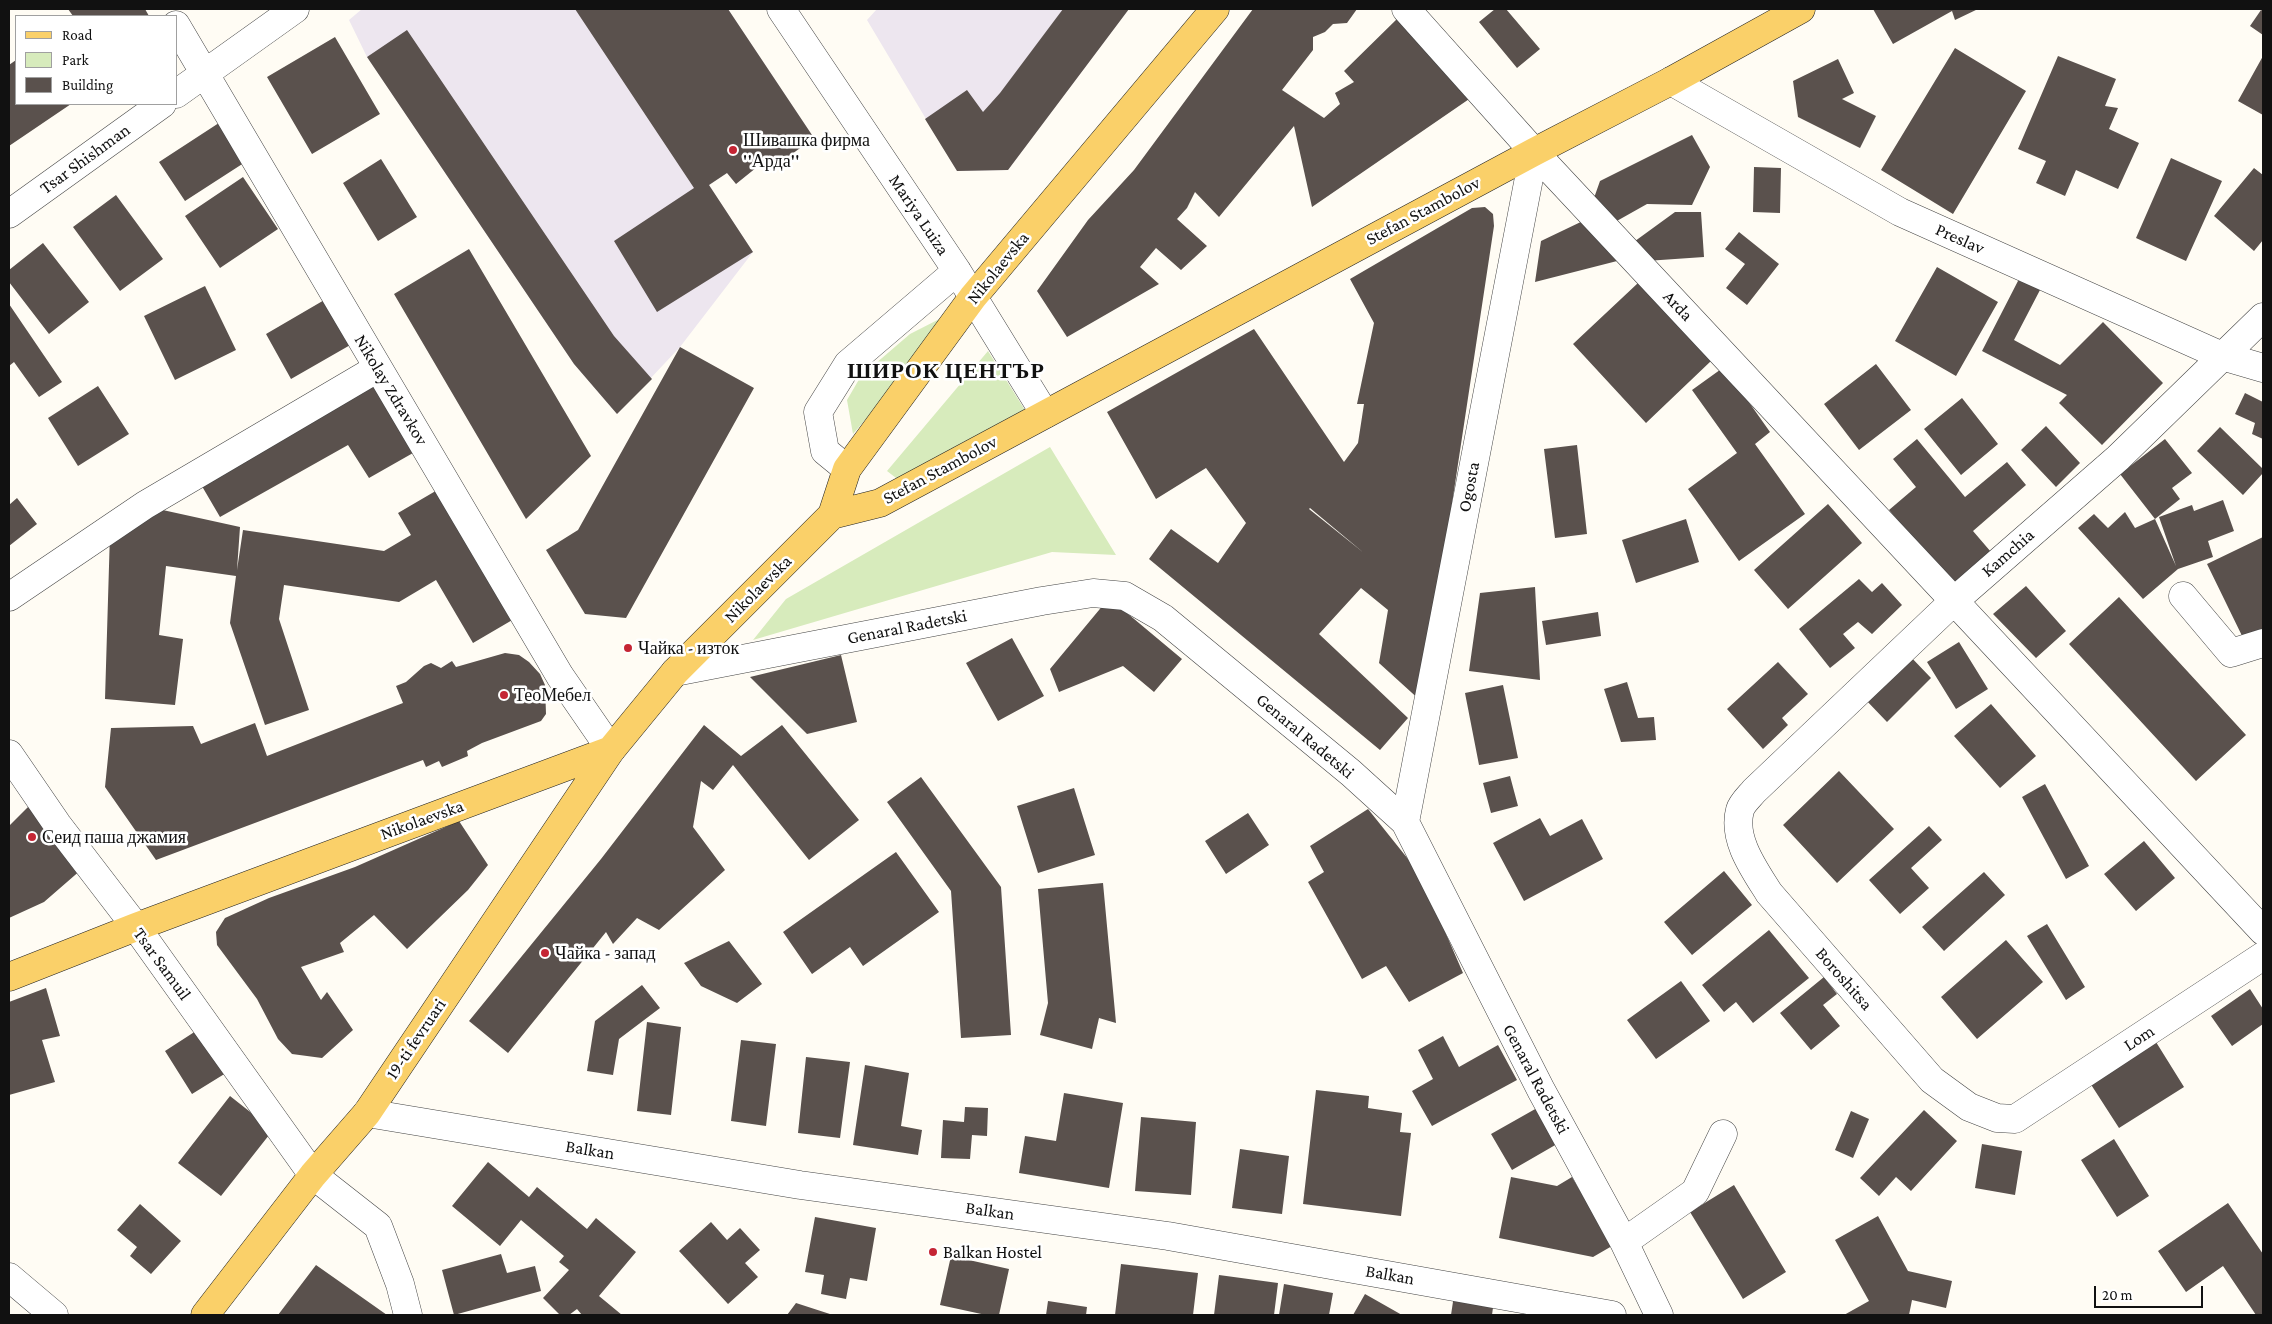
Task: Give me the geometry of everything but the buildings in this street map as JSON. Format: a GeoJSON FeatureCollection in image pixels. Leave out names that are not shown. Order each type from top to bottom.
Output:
{"type":"FeatureCollection","features":[{"type":"Feature","properties":{"kind":"main road","name":"Nikolaevska"},"geometry":{"type":"LineString","coordinates":[[9,977],[136,927],[611,750],[675,672],[832,515],[847,469],[973,297],[1215,9]]}},
{"type":"Feature","properties":{"kind":"main road","name":"Stefan Stambolov"},"geometry":{"type":"LineString","coordinates":[[832,515],[880,503],[1534,152],[1671,81],[1801,9]]}},
{"type":"Feature","properties":{"kind":"main road","name":"19-ti fevruari"},"geometry":{"type":"LineString","coordinates":[[205,1315],[313,1175],[367,1113],[611,750]]}},
{"type":"Feature","properties":{"kind":"street"},"geometry":{"type":"LineString","coordinates":[[178,93],[296,9]]}},
{"type":"Feature","properties":{"kind":"street","name":"Mariya Luiza"},"geometry":{"type":"LineString","coordinates":[[781,9],[973,297]]}},
{"type":"Feature","properties":{"kind":"street","name":"Arda"},"geometry":{"type":"LineString","coordinates":[[1406,9],[1534,152],[2263,931]]}},
{"type":"Feature","properties":{"kind":"street","name":"Nikolay Zdravkov"},"geometry":{"type":"LineString","coordinates":[[178,28],[560,676],[611,750]]}},
{"type":"Feature","properties":{"kind":"street","name":"Preslav"},"geometry":{"type":"LineString","coordinates":[[1671,81],[1900,212],[2222,356],[2263,368]]}},
{"type":"Feature","properties":{"kind":"street","name":"Tsar Shishman"},"geometry":{"type":"LineString","coordinates":[[9,214],[161,105]]}},
{"type":"Feature","properties":{"kind":"street","name":"Ogosta"},"geometry":{"type":"LineString","coordinates":[[1405,822],[1534,152]]}},
{"type":"Feature","properties":{"kind":"street"},"geometry":{"type":"LineString","coordinates":[[847,469],[825,451],[818,412],[848,364],[957,271]]}},
{"type":"Feature","properties":{"kind":"street"},"geometry":{"type":"LineString","coordinates":[[973,297],[1045,414]]}},
{"type":"Feature","properties":{"kind":"street","name":"Kamchia"},"geometry":{"type":"LineString","coordinates":[[1754,791],[1954,600],[2118,458],[2263,317]]}},
{"type":"Feature","properties":{"kind":"street"},"geometry":{"type":"LineString","coordinates":[[9,597],[145,505],[378,368]]}},
{"type":"Feature","properties":{"kind":"street","name":"Genaral Radetski"},"geometry":{"type":"LineString","coordinates":[[675,672],[1042,601],[1093,593],[1125,596],[1163,618],[1351,773],[1405,822],[1541,1090],[1624,1242],[1659,1315]]}},
{"type":"Feature","properties":{"kind":"street"},"geometry":{"type":"LineString","coordinates":[[2183,596],[2231,653],[2263,643]]}},
{"type":"Feature","properties":{"kind":"street","name":"Tsar Samuil"},"geometry":{"type":"LineString","coordinates":[[9,754],[57,824],[136,927],[313,1175],[378,1226],[400,1284],[408,1315]]}},
{"type":"Feature","properties":{"kind":"street","name":"Boroshitsa"},"geometry":{"type":"LineString","coordinates":[[1754,791],[1740,808],[1738,826],[1748,859],[1769,893],[1932,1080],[1970,1107],[1997,1118],[2015,1118]]}},
{"type":"Feature","properties":{"kind":"street","name":"Lom"},"geometry":{"type":"LineString","coordinates":[[2015,1118],[2263,956]]}},
{"type":"Feature","properties":{"kind":"street","name":"Balkan"},"geometry":{"type":"LineString","coordinates":[[367,1113],[800,1184],[1168,1236],[1612,1315]]}},
{"type":"Feature","properties":{"kind":"street"},"geometry":{"type":"LineString","coordinates":[[1624,1242],[1695,1192],[1723,1134]]}},
{"type":"Feature","properties":{"kind":"street"},"geometry":{"type":"LineString","coordinates":[[9,1277],[54,1315]]}},
{"type":"Feature","properties":{"kind":"shaded area"},"geometry":{"type":"Polygon","coordinates":[[[362,9],[728,9],[814,138],[767,172],[762,163],[736,184],[727,173],[709,185],[753,252],[680,347],[617,414],[574,364],[367,57],[349,20],[362,9]]]}},
{"type":"Feature","properties":{"kind":"shaded area"},"geometry":{"type":"Polygon","coordinates":[[[877,9],[1129,9],[1008,170],[957,171],[867,20],[877,9]]]}},
{"type":"Feature","properties":{"kind":"green space"},"geometry":{"type":"Polygon","coordinates":[[[961,308],[853,434],[847,400],[861,376],[910,334],[961,308]]]}},
{"type":"Feature","properties":{"kind":"green space"},"geometry":{"type":"Polygon","coordinates":[[[988,351],[1028,415],[900,481],[887,471],[988,351]]]}},
{"type":"Feature","properties":{"kind":"green space"},"geometry":{"type":"Polygon","coordinates":[[[1050,447],[1116,555],[1052,552],[753,640],[786,599],[1050,447]]]}},
{"type":"Feature","properties":{"kind":"place","name":"Шивашка фирма ''Арда''"},"geometry":{"type":"Point","coordinates":[733,150]}},
{"type":"Feature","properties":{"kind":"place","name":"Чайка - изток"},"geometry":{"type":"Point","coordinates":[628,648]}},
{"type":"Feature","properties":{"kind":"place","name":"ТеоМебел"},"geometry":{"type":"Point","coordinates":[504,695]}},
{"type":"Feature","properties":{"kind":"place","name":"Сеид паша джамия"},"geometry":{"type":"Point","coordinates":[32,837]}},
{"type":"Feature","properties":{"kind":"place","name":"Чайка - запад"},"geometry":{"type":"Point","coordinates":[545,953]}},
{"type":"Feature","properties":{"kind":"place","name":"Balkan Hostel"},"geometry":{"type":"Point","coordinates":[933,1252]}},
{"type":"Feature","properties":{"kind":"district","name":"ШИРОК ЦЕНТЪР"},"geometry":{"type":"Point","coordinates":[946,371]}}]}
